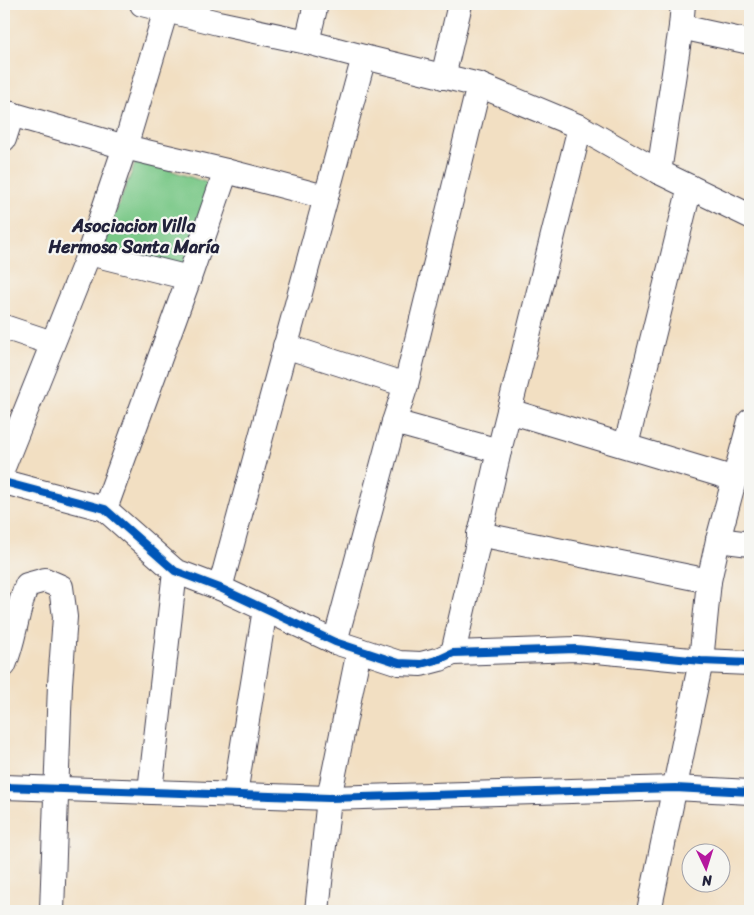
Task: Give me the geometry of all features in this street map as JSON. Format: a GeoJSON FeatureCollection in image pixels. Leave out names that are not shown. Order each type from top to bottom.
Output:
{"type":"FeatureCollection","features":[{"type":"Feature","properties":{"kind":"street"},"geometry":{"type":"LineString","coordinates":[[142,4],[166,10],[219,13],[308,42],[479,85],[580,127],[659,172],[750,216]]}},
{"type":"Feature","properties":{"kind":"street"},"geometry":{"type":"LineString","coordinates":[[308,42],[316,4]]}},
{"type":"Feature","properties":{"kind":"street"},"geometry":{"type":"LineString","coordinates":[[443,77],[460,4]]}},
{"type":"Feature","properties":{"kind":"street"},"geometry":{"type":"LineString","coordinates":[[659,172],[683,4]]}},
{"type":"Feature","properties":{"kind":"street"},"geometry":{"type":"LineString","coordinates":[[4,465],[89,254],[125,147],[166,10]]}},
{"type":"Feature","properties":{"kind":"street"},"geometry":{"type":"LineString","coordinates":[[681,27],[750,42]]}},
{"type":"Feature","properties":{"kind":"street"},"geometry":{"type":"LineString","coordinates":[[220,588],[364,57]]}},
{"type":"Feature","properties":{"kind":"street"},"geometry":{"type":"LineString","coordinates":[[335,642],[394,422],[406,385],[479,85]]}},
{"type":"Feature","properties":{"kind":"street"},"geometry":{"type":"LineString","coordinates":[[4,139],[8,113],[125,147],[226,170],[325,197]]}},
{"type":"Feature","properties":{"kind":"street"},"geometry":{"type":"LineString","coordinates":[[452,653],[499,451],[580,127]]}},
{"type":"Feature","properties":{"kind":"street"},"geometry":{"type":"LineString","coordinates":[[105,509],[226,170]]}},
{"type":"Feature","properties":{"kind":"street"},"geometry":{"type":"LineString","coordinates":[[626,445],[690,187]]}},
{"type":"Feature","properties":{"kind":"street"},"geometry":{"type":"LineString","coordinates":[[89,254],[189,278]]}},
{"type":"Feature","properties":{"kind":"street"},"geometry":{"type":"LineString","coordinates":[[4,327],[52,343]]}},
{"type":"Feature","properties":{"kind":"street"},"geometry":{"type":"LineString","coordinates":[[285,346],[406,385]]}},
{"type":"Feature","properties":{"kind":"street"},"geometry":{"type":"LineString","coordinates":[[509,411],[735,479]]}},
{"type":"Feature","properties":{"kind":"street"},"geometry":{"type":"LineString","coordinates":[[650,911],[701,661],[709,581],[750,421]]}},
{"type":"Feature","properties":{"kind":"street"},"geometry":{"type":"LineString","coordinates":[[394,422],[499,451]]}},
{"type":"Feature","properties":{"kind":"street"},"geometry":{"type":"LineString","coordinates":[[4,482],[105,509],[175,571],[220,588],[335,642],[399,662],[421,664],[440,659],[452,653],[576,649],[701,661],[750,663]]}},
{"type":"Feature","properties":{"kind":"street"},"geometry":{"type":"LineString","coordinates":[[479,534],[709,581]]}},
{"type":"Feature","properties":{"kind":"street"},"geometry":{"type":"LineString","coordinates":[[718,540],[750,544]]}},
{"type":"Feature","properties":{"kind":"street"},"geometry":{"type":"LineString","coordinates":[[150,791],[175,571]]}},
{"type":"Feature","properties":{"kind":"street"},"geometry":{"type":"LineString","coordinates":[[4,665],[21,599],[27,585],[46,580],[61,587],[65,617],[60,684],[52,911]]}},
{"type":"Feature","properties":{"kind":"street"},"geometry":{"type":"LineString","coordinates":[[235,794],[264,609]]}},
{"type":"Feature","properties":{"kind":"street"},"geometry":{"type":"LineString","coordinates":[[317,911],[329,798],[359,650]]}},
{"type":"Feature","properties":{"kind":"street"},"geometry":{"type":"LineString","coordinates":[[4,787],[329,798],[675,788],[750,792]]}},
{"type":"Feature","properties":{"kind":"green space"},"geometry":{"type":"Polygon","coordinates":[[[137,159],[217,186],[187,272],[100,250],[137,159]]]}},
{"type":"Feature","properties":{"kind":"cycle path"},"geometry":{"type":"LineString","coordinates":[[4,482],[105,509],[175,571],[220,588],[335,642],[399,663],[421,664],[453,653],[576,649],[701,661],[750,663]]}},
{"type":"Feature","properties":{"kind":"cycle path"},"geometry":{"type":"LineString","coordinates":[[4,787],[329,798],[675,788],[750,792]]}},
{"type":"Feature","properties":{"kind":"district","name":"Asociacion Villa Hermosa Santa María"},"geometry":{"type":"Point","coordinates":[134,236]}}]}
